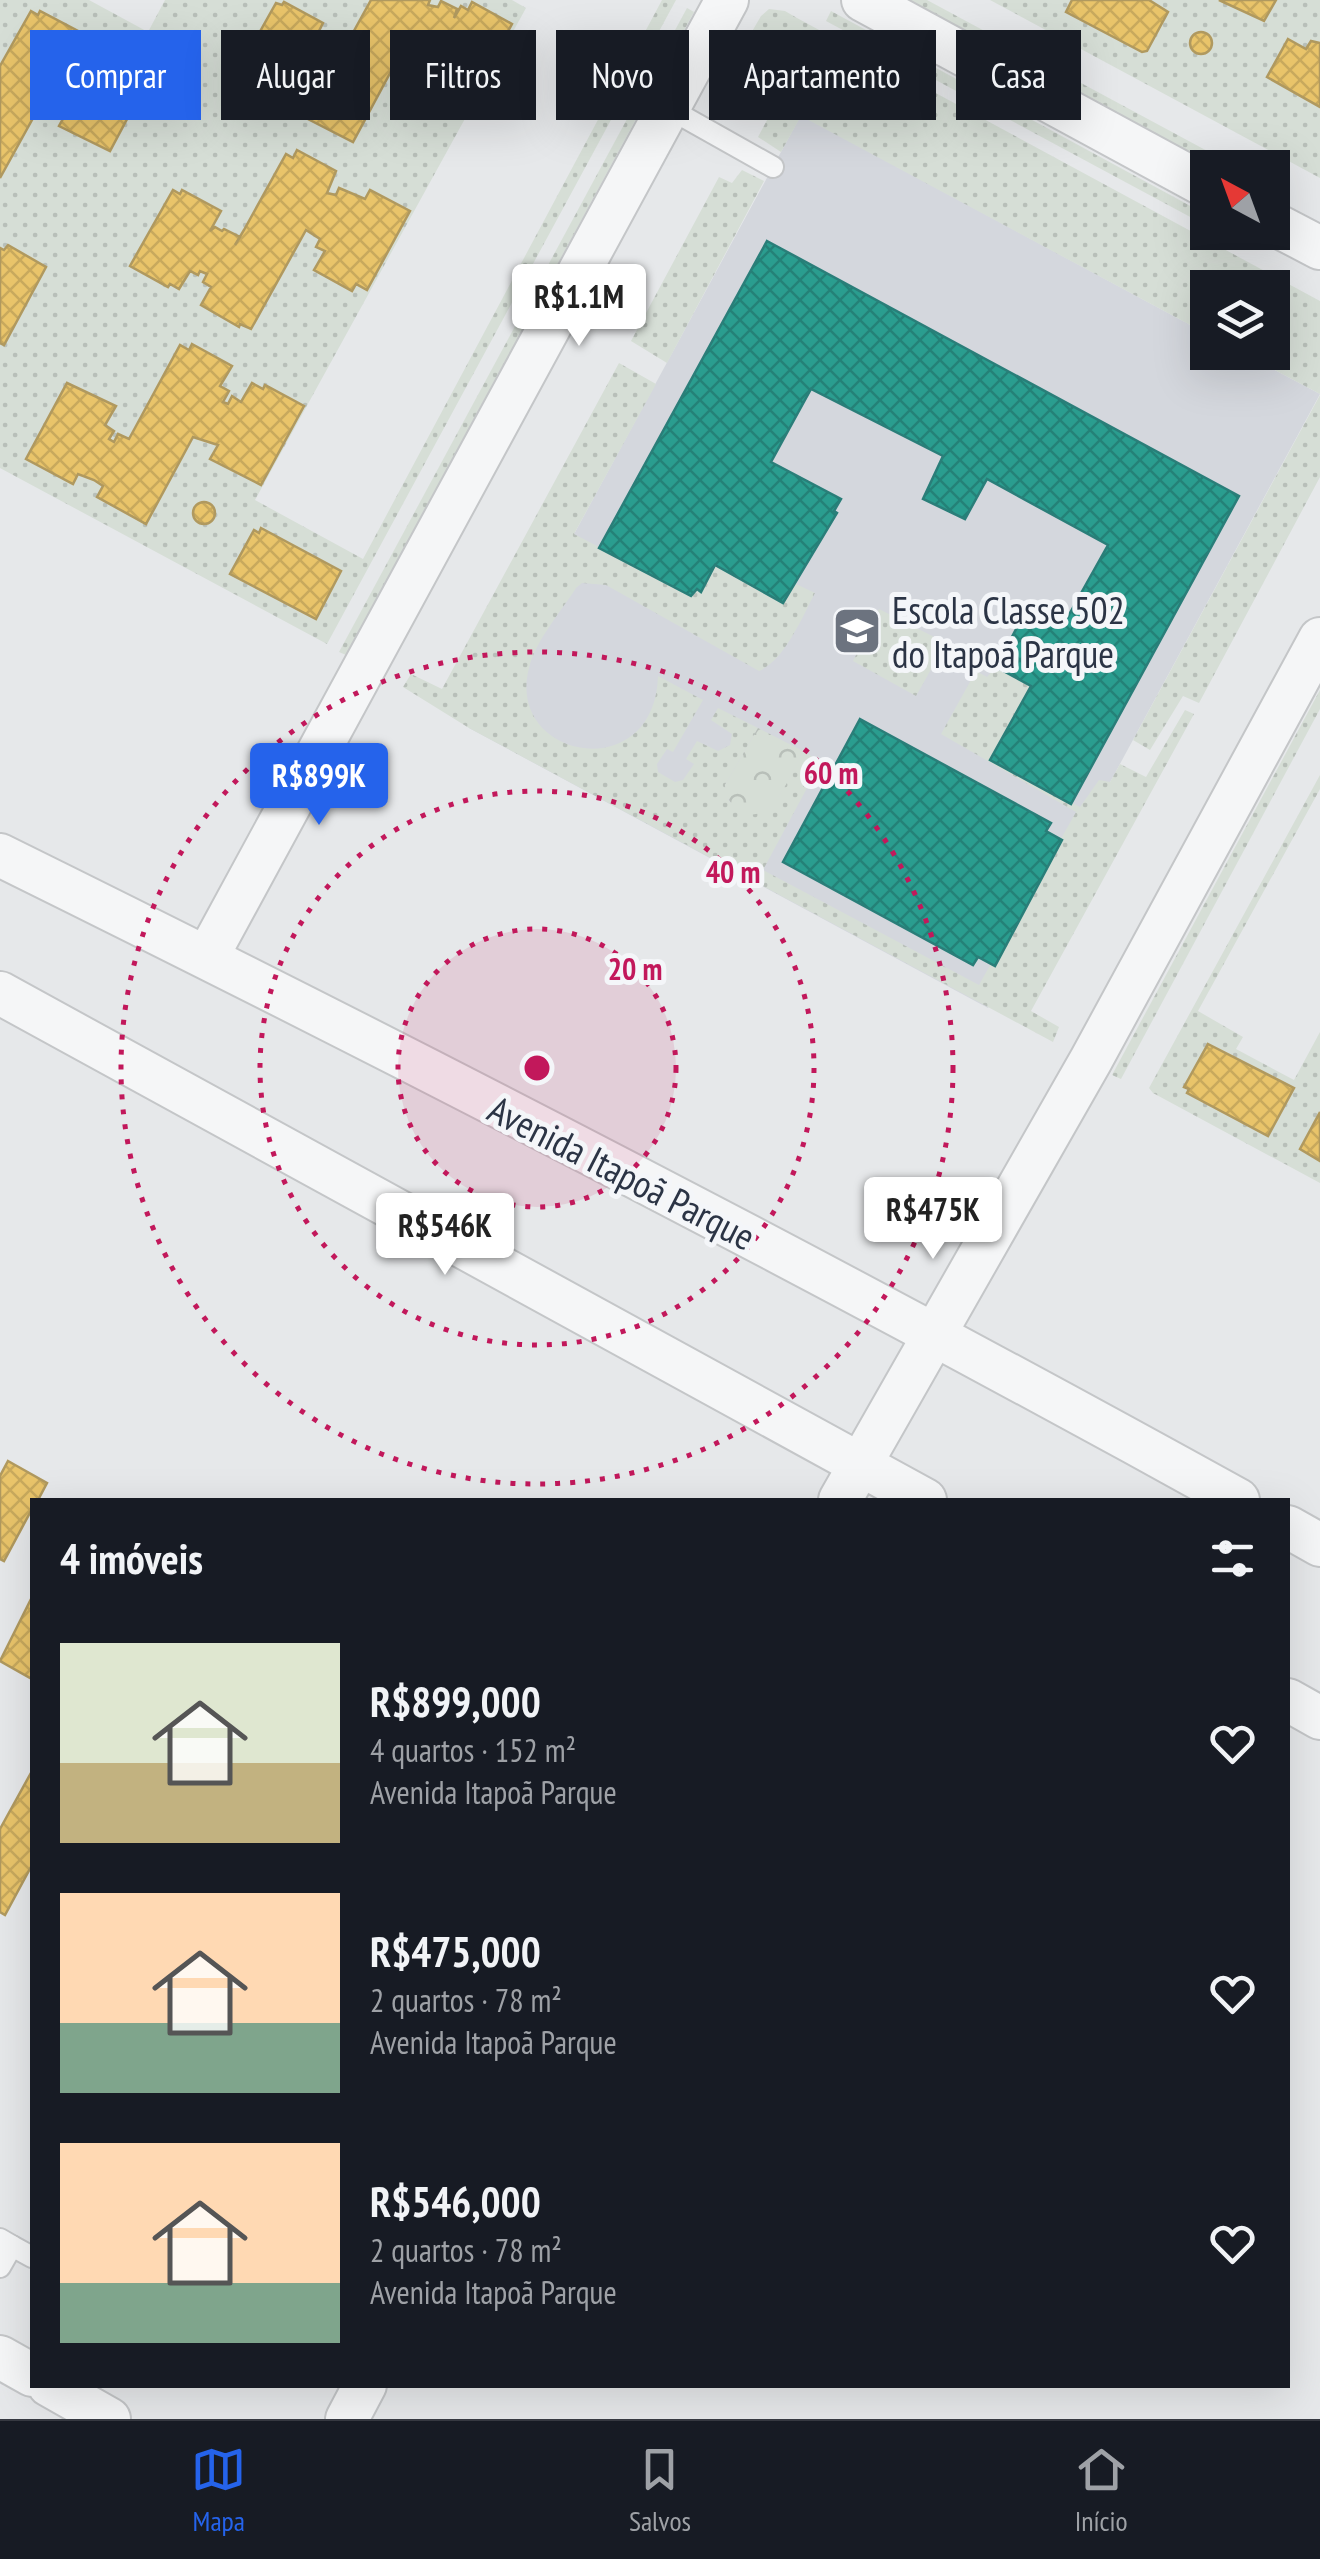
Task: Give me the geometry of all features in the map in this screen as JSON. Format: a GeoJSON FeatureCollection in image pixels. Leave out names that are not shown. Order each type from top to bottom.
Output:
{"type":"FeatureCollection","features":[{"type":"Feature","properties":{"kind":"street"},"geometry":{"type":"LineString","coordinates":[[689,70],[727,0]]}},
{"type":"Feature","properties":{"kind":"street"},"geometry":{"type":"LineString","coordinates":[[864,0],[1190,177]]}},
{"type":"Feature","properties":{"kind":"street"},"geometry":{"type":"LineString","coordinates":[[207,958],[661,120]]}},
{"type":"Feature","properties":{"kind":"street"},"geometry":{"type":"LineString","coordinates":[[1290,232],[1320,248]]}},
{"type":"Feature","properties":{"kind":"street"},"geometry":{"type":"LineString","coordinates":[[850,1482],[1091,1060],[1320,639]]}},
{"type":"Feature","properties":{"kind":"street","name":"Avenida Itapoã Parque"},"geometry":{"type":"LineString","coordinates":[[0,855],[934,1333],[1234,1498]]}},
{"type":"Feature","properties":{"kind":"street"},"geometry":{"type":"LineString","coordinates":[[0,993],[850,1482],[917,1498]]}},
{"type":"Feature","properties":{"kind":"street"},"geometry":{"type":"LineString","coordinates":[[1290,1528],[1320,1545]]}},
{"type":"Feature","properties":{"kind":"street"},"geometry":{"type":"LineString","coordinates":[[1290,1701],[1320,1718]]}},
{"type":"Feature","properties":{"kind":"street"},"geometry":{"type":"LineString","coordinates":[[0,2357],[30,2375]]}},
{"type":"Feature","properties":{"kind":"street"},"geometry":{"type":"LineString","coordinates":[[55,2388],[110,2419]]}},
{"type":"Feature","properties":{"kind":"street"},"geometry":{"type":"LineString","coordinates":[[347,2419],[363,2388]]}},
{"type":"Feature","properties":{"kind":"lane"},"geometry":{"type":"LineString","coordinates":[[689,120],[773,166]]}},
{"type":"Feature","properties":{"kind":"lane"},"geometry":{"type":"LineString","coordinates":[[0,2267],[6,2243],[30,2256]]}},
{"type":"Feature","properties":{"kind":"shaded area","name":"Escola Classe 502 do Itapoã Parque"},"geometry":{"type":"Polygon","coordinates":[[[798,120],[810,120],[1190,325],[1190,370],[1275,370],[1320,394],[988,1008],[469,728],[798,120]]]}},
{"type":"Feature","properties":{"kind":"green space"},"geometry":{"type":"Polygon","coordinates":[[[0,0],[89,0],[144,30],[30,30],[30,120],[201,120],[201,30],[149,30],[165,0],[512,0],[526,8],[514,30],[390,30],[390,120],[464,120],[255,500],[363,559],[598,120],[611,120],[327,644],[0,468],[0,0]]]}},
{"type":"Feature","properties":{"kind":"green space"},"geometry":{"type":"Polygon","coordinates":[[[662,0],[676,0],[660,30],[646,30],[662,0]]]}},
{"type":"Feature","properties":{"kind":"green space"},"geometry":{"type":"Polygon","coordinates":[[[906,0],[927,0],[983,30],[962,30],[906,0]]]}},
{"type":"Feature","properties":{"kind":"green space"},"geometry":{"type":"Polygon","coordinates":[[[990,0],[1320,0],[1320,178],[1290,162],[1290,150],[1268,150],[1081,49],[1081,30],[1046,30],[990,0]]]}},
{"type":"Feature","properties":{"kind":"green space"},"geometry":{"type":"Polygon","coordinates":[[[687,8],[694,12],[684,30],[675,30],[687,8]]]}},
{"type":"Feature","properties":{"kind":"green space"},"geometry":{"type":"Polygon","coordinates":[[[769,9],[785,11],[820,30],[753,30],[769,9]]]}},
{"type":"Feature","properties":{"kind":"green space"},"geometry":{"type":"Polygon","coordinates":[[[831,11],[866,30],[843,30],[826,21],[831,11]]]}},
{"type":"Feature","properties":{"kind":"green space"},"geometry":{"type":"Polygon","coordinates":[[[936,68],[956,79],[956,91],[936,80],[936,68]]]}},
{"type":"Feature","properties":{"kind":"green space"},"geometry":{"type":"Polygon","coordinates":[[[1081,83],[1205,150],[1190,153],[1081,94],[1081,83]]]}},
{"type":"Feature","properties":{"kind":"green space"},"geometry":{"type":"Polygon","coordinates":[[[936,93],[956,104],[956,120],[986,120],[1190,231],[1190,250],[1226,250],[1263,270],[1190,270],[1190,325],[808,120],[936,120],[936,93]]]}},
{"type":"Feature","properties":{"kind":"green space"},"geometry":{"type":"Polygon","coordinates":[[[626,120],[636,120],[346,655],[339,652],[626,120]]]}},
{"type":"Feature","properties":{"kind":"green space"},"geometry":{"type":"Polygon","coordinates":[[[767,120],[799,120],[781,152],[758,137],[767,120]]]}},
{"type":"Feature","properties":{"kind":"green space"},"geometry":{"type":"Polygon","coordinates":[[[1010,120],[1032,120],[1190,206],[1190,217],[1010,120]]]}},
{"type":"Feature","properties":{"kind":"green space"},"geometry":{"type":"Polygon","coordinates":[[[742,170],[764,181],[667,363],[631,341],[719,177],[732,183],[742,170]]]}},
{"type":"Feature","properties":{"kind":"green space"},"geometry":{"type":"Polygon","coordinates":[[[1290,285],[1320,301],[1320,394],[1275,370],[1290,370],[1290,285]]]}},
{"type":"Feature","properties":{"kind":"green space"},"geometry":{"type":"Polygon","coordinates":[[[619,363],[656,384],[574,534],[691,595],[715,565],[783,603],[796,584],[815,593],[785,648],[759,671],[606,585],[582,583],[537,647],[529,668],[528,699],[539,724],[558,740],[583,748],[610,747],[633,735],[651,711],[658,676],[703,700],[673,752],[667,749],[657,764],[658,772],[675,782],[683,780],[694,764],[686,759],[697,741],[718,751],[730,745],[732,734],[711,720],[718,708],[758,728],[725,785],[729,801],[743,811],[755,813],[774,802],[803,751],[821,762],[763,870],[979,985],[1076,812],[941,734],[976,671],[987,677],[996,667],[1032,687],[991,760],[1080,807],[1099,780],[1110,782],[1120,764],[1146,777],[1185,710],[1194,714],[1031,1011],[1059,1027],[1053,1042],[469,728],[403,687],[411,674],[442,689],[619,363]]]}},
{"type":"Feature","properties":{"kind":"green space"},"geometry":{"type":"Polygon","coordinates":[[[1320,395],[1320,477],[1199,703],[1183,696],[1150,750],[1133,740],[1320,395]]]}},
{"type":"Feature","properties":{"kind":"green space"},"geometry":{"type":"Polygon","coordinates":[[[879,609],[946,643],[916,696],[853,661],[879,609]]]}},
{"type":"Feature","properties":{"kind":"green space"},"geometry":{"type":"Polygon","coordinates":[[[1320,690],[1320,709],[1121,1079],[1112,1075],[1320,690]]]}},
{"type":"Feature","properties":{"kind":"green space"},"geometry":{"type":"Polygon","coordinates":[[[758,728],[803,751],[779,796],[762,812],[752,814],[731,803],[725,785],[758,728]]]}},
{"type":"Feature","properties":{"kind":"green space"},"geometry":{"type":"Polygon","coordinates":[[[1320,775],[1320,789],[1198,1011],[1243,1037],[1236,1049],[1294,1080],[1320,1032],[1320,1183],[1149,1088],[1320,775]]]}},
{"type":"Feature","properties":{"kind":"building: Moradias"},"geometry":{"type":"Polygon","coordinates":[[[371,0],[430,0],[428,5],[438,7],[441,1],[457,9],[454,18],[461,6],[468,10],[472,2],[512,24],[509,30],[390,30],[390,73],[370,110],[370,30],[354,30],[371,0]]]}},
{"type":"Feature","properties":{"kind":"building: Moradias"},"geometry":{"type":"Polygon","coordinates":[[[1072,0],[1149,0],[1168,12],[1147,51],[1142,52],[1066,12],[1072,0]]]}},
{"type":"Feature","properties":{"kind":"building: Moradias"},"geometry":{"type":"Polygon","coordinates":[[[1219,0],[1276,0],[1264,21],[1219,0]]]}},
{"type":"Feature","properties":{"kind":"building: Moradias"},"geometry":{"type":"Polygon","coordinates":[[[284,2],[323,23],[320,30],[261,30],[276,3],[284,2]]]}},
{"type":"Feature","properties":{"kind":"building: Moradias"},"geometry":{"type":"Polygon","coordinates":[[[31,11],[38,15],[40,11],[76,30],[30,30],[32,120],[0,178],[0,66],[31,11]]]}},
{"type":"Feature","properties":{"kind":"building: Moradias"},"geometry":{"type":"Polygon","coordinates":[[[1201,32],[1209,35],[1209,51],[1201,54],[1193,51],[1190,43],[1193,35],[1201,32]]]}},
{"type":"Feature","properties":{"kind":"building: Moradias"},"geometry":{"type":"Polygon","coordinates":[[[1288,39],[1306,49],[1311,41],[1320,43],[1320,107],[1267,77],[1288,39]]]}},
{"type":"Feature","properties":{"kind":"building: Moradias"},"geometry":{"type":"Polygon","coordinates":[[[62,120],[126,120],[110,151],[59,126],[62,120]]]}},
{"type":"Feature","properties":{"kind":"building: Moradias"},"geometry":{"type":"Polygon","coordinates":[[[310,120],[365,120],[353,142],[310,120]]]}},
{"type":"Feature","properties":{"kind":"building: Moradias"},"geometry":{"type":"Polygon","coordinates":[[[297,150],[336,171],[327,193],[336,195],[339,188],[365,199],[370,190],[410,211],[367,290],[356,284],[352,291],[314,270],[325,251],[316,247],[320,239],[306,230],[251,329],[240,324],[239,327],[201,305],[211,287],[203,282],[207,274],[190,271],[179,289],[130,266],[173,190],[180,194],[182,190],[221,211],[210,231],[215,227],[240,237],[286,154],[293,158],[297,150]]]}},
{"type":"Feature","properties":{"kind":"building: Moradias"},"geometry":{"type":"Polygon","coordinates":[[[8,245],[46,267],[4,345],[0,343],[0,248],[4,250],[8,245]]]}},
{"type":"Feature","properties":{"kind":"building: Moradias"},"geometry":{"type":"Polygon","coordinates":[[[192,344],[232,366],[220,386],[229,391],[223,402],[228,404],[232,396],[241,402],[252,383],[263,389],[265,385],[304,406],[261,485],[210,459],[218,445],[193,437],[146,524],[97,497],[103,486],[94,480],[78,474],[73,484],[26,459],[67,383],[116,406],[105,425],[114,431],[109,439],[114,442],[118,434],[129,439],[180,345],[189,350],[192,344]]]}},
{"type":"Feature","properties":{"kind":"building: Moradias"},"geometry":{"type":"Polygon","coordinates":[[[204,502],[212,505],[212,521],[204,524],[196,521],[193,513],[196,505],[204,502]]]}},
{"type":"Feature","properties":{"kind":"building: Moradias"},"geometry":{"type":"Polygon","coordinates":[[[261,528],[341,571],[316,619],[230,574],[254,530],[259,533],[261,528]]]}},
{"type":"Feature","properties":{"kind":"building: Moradias"},"geometry":{"type":"Polygon","coordinates":[[[1208,1044],[1294,1088],[1268,1136],[1187,1093],[1189,1089],[1184,1087],[1208,1044]]]}},
{"type":"Feature","properties":{"kind":"building: Moradias"},"geometry":{"type":"Polygon","coordinates":[[[1320,1112],[1320,1161],[1300,1149],[1320,1112]]]}},
{"type":"Feature","properties":{"kind":"building: Moradias"},"geometry":{"type":"Polygon","coordinates":[[[8,1461],[47,1483],[39,1498],[30,1498],[30,1513],[4,1561],[0,1559],[0,1476],[8,1461]]]}},
{"type":"Feature","properties":{"kind":"building: Moradias"},"geometry":{"type":"Polygon","coordinates":[[[30,1601],[30,1678],[0,1661],[30,1601]]]}},
{"type":"Feature","properties":{"kind":"building: Moradias"},"geometry":{"type":"Polygon","coordinates":[[[30,1775],[30,1869],[5,1915],[0,1912],[0,1829],[30,1775]]]}},
{"type":"Feature","properties":{"kind":"building: Escolas"},"geometry":{"type":"Polygon","coordinates":[[[767,241],[1239,496],[1071,804],[990,760],[1031,686],[996,667],[1031,601],[1066,620],[1108,545],[987,479],[965,519],[923,499],[943,456],[811,389],[771,462],[841,499],[834,511],[837,513],[783,603],[715,565],[701,592],[697,589],[691,596],[599,548],[767,241]]]}},
{"type":"Feature","properties":{"kind":"building: Escolas"},"geometry":{"type":"Polygon","coordinates":[[[860,719],[1051,823],[1046,831],[1062,840],[995,966],[978,957],[973,965],[783,862],[860,719]]]}},
{"type":"Feature","properties":{"kind":"place","name":"Escola Classe 502 do Itapoã Parque"},"geometry":{"type":"Point","coordinates":[857,631]}}]}
